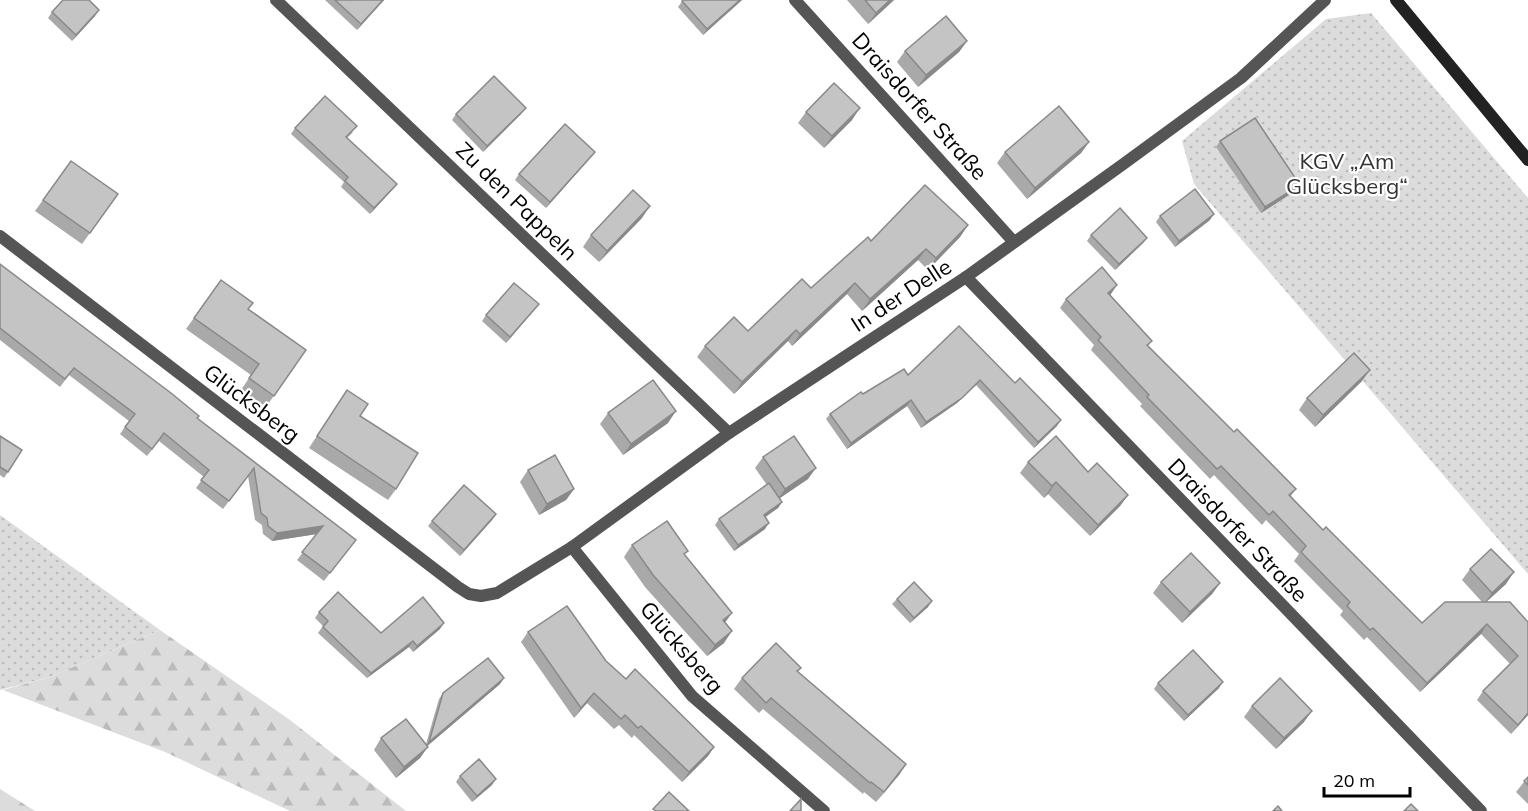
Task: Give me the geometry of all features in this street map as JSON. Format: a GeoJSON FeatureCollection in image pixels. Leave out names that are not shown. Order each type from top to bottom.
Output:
{"type":"FeatureCollection","features":[{"type":"Feature","properties":{"kind":"main road"},"geometry":{"type":"LineString","coordinates":[[1396,0],[1528,160]]}},
{"type":"Feature","properties":{"kind":"street","name":"Zu den Pappeln"},"geometry":{"type":"LineString","coordinates":[[276,0],[729,433]]}},
{"type":"Feature","properties":{"kind":"street","name":"Draisdorfer Straße"},"geometry":{"type":"LineString","coordinates":[[795,0],[1014,241]]}},
{"type":"Feature","properties":{"kind":"street","name":"In der Delle"},"geometry":{"type":"LineString","coordinates":[[481,596],[497,593],[572,547],[729,433],[966,277],[1241,78],[1325,0]]}},
{"type":"Feature","properties":{"kind":"street","name":"Glücksberg"},"geometry":{"type":"LineString","coordinates":[[0,236],[458,587],[468,594],[481,596]]}},
{"type":"Feature","properties":{"kind":"street","name":"Draisdorfer Straße"},"geometry":{"type":"LineString","coordinates":[[966,277],[1481,811]]}},
{"type":"Feature","properties":{"kind":"street","name":"Glücksberg"},"geometry":{"type":"LineString","coordinates":[[572,547],[692,696],[824,811]]}},
{"type":"Feature","properties":{"kind":"green space","name":"KGV „Am Glücksberg“"},"geometry":{"type":"Polygon","coordinates":[[[1371,13],[1528,198],[1528,574],[1194,184],[1182,141],[1326,19],[1371,13]]]}},
{"type":"Feature","properties":{"kind":"green space"},"geometry":{"type":"Polygon","coordinates":[[[0,515],[160,630],[50,677],[0,690],[0,515]]]}},
{"type":"Feature","properties":{"kind":"green space"},"geometry":{"type":"Polygon","coordinates":[[[160,630],[290,720],[406,811],[290,811],[165,752],[3,690],[50,677],[160,630]]]}},
{"type":"Feature","properties":{"kind":"green space"},"geometry":{"type":"Polygon","coordinates":[[[0,789],[35,811],[0,811],[0,789]]]}},
{"type":"Feature","properties":{"kind":"building"},"geometry":{"type":"Polygon","coordinates":[[[63,0],[89,0],[99,10],[76,35],[52,12],[63,0]]]}},
{"type":"Feature","properties":{"kind":"building"},"geometry":{"type":"Polygon","coordinates":[[[335,0],[383,0],[361,24],[335,0]]]}},
{"type":"Feature","properties":{"kind":"building"},"geometry":{"type":"Polygon","coordinates":[[[683,0],[740,0],[707,29],[683,0]]]}},
{"type":"Feature","properties":{"kind":"building"},"geometry":{"type":"Polygon","coordinates":[[[865,0],[890,0],[876,13],[865,0]]]}},
{"type":"Feature","properties":{"kind":"building"},"geometry":{"type":"Polygon","coordinates":[[[946,16],[967,41],[926,75],[905,51],[946,16]]]}},
{"type":"Feature","properties":{"kind":"building"},"geometry":{"type":"Polygon","coordinates":[[[494,76],[526,108],[487,146],[456,114],[494,76]]]}},
{"type":"Feature","properties":{"kind":"building"},"geometry":{"type":"Polygon","coordinates":[[[834,83],[860,108],[832,136],[806,112],[834,83]]]}},
{"type":"Feature","properties":{"kind":"building"},"geometry":{"type":"Polygon","coordinates":[[[325,96],[357,126],[346,137],[397,184],[374,208],[345,181],[348,177],[295,128],[325,96]]]}},
{"type":"Feature","properties":{"kind":"building"},"geometry":{"type":"Polygon","coordinates":[[[1059,106],[1089,142],[1035,188],[1005,152],[1059,106]]]}},
{"type":"Feature","properties":{"kind":"building"},"geometry":{"type":"Polygon","coordinates":[[[1255,118],[1300,185],[1265,207],[1220,141],[1255,118]]]}},
{"type":"Feature","properties":{"kind":"building"},"geometry":{"type":"Polygon","coordinates":[[[565,124],[595,152],[550,202],[519,174],[565,124]]]}},
{"type":"Feature","properties":{"kind":"building"},"geometry":{"type":"Polygon","coordinates":[[[71,161],[118,194],[90,233],[43,200],[71,161]]]}},
{"type":"Feature","properties":{"kind":"building"},"geometry":{"type":"Polygon","coordinates":[[[925,185],[968,225],[936,258],[926,249],[870,299],[855,283],[800,334],[796,330],[742,382],[705,346],[734,317],[748,331],[802,279],[811,288],[868,237],[871,241],[925,185]]]}},
{"type":"Feature","properties":{"kind":"building"},"geometry":{"type":"Polygon","coordinates":[[[1195,189],[1214,214],[1179,241],[1160,216],[1195,189]]]}},
{"type":"Feature","properties":{"kind":"building"},"geometry":{"type":"Polygon","coordinates":[[[633,190],[650,206],[607,251],[591,235],[633,190]]]}},
{"type":"Feature","properties":{"kind":"building"},"geometry":{"type":"Polygon","coordinates":[[[1120,208],[1147,238],[1119,264],[1091,235],[1120,208]]]}},
{"type":"Feature","properties":{"kind":"building"},"geometry":{"type":"Polygon","coordinates":[[[0,264],[171,393],[199,416],[197,418],[356,540],[330,573],[302,552],[323,526],[277,533],[268,526],[267,518],[261,513],[254,468],[229,501],[201,480],[209,470],[164,433],[152,449],[125,427],[135,414],[74,368],[65,379],[0,328],[0,264]]]}},
{"type":"Feature","properties":{"kind":"building"},"geometry":{"type":"Polygon","coordinates":[[[1102,267],[1117,285],[1108,293],[1152,341],[1147,345],[1234,432],[1237,429],[1296,489],[1289,495],[1323,530],[1326,527],[1422,623],[1445,602],[1510,602],[1528,622],[1528,713],[1518,725],[1483,691],[1518,656],[1487,624],[1427,683],[1373,628],[1370,630],[1347,606],[1350,602],[1301,552],[1306,546],[1273,511],[1269,515],[1221,466],[1217,469],[1147,397],[1149,395],[1098,340],[1101,337],[1066,299],[1102,267]]]}},
{"type":"Feature","properties":{"kind":"building"},"geometry":{"type":"Polygon","coordinates":[[[221,280],[253,303],[248,309],[306,350],[274,396],[249,378],[259,364],[194,318],[221,280]]]}},
{"type":"Feature","properties":{"kind":"building"},"geometry":{"type":"Polygon","coordinates":[[[514,283],[539,304],[510,337],[486,315],[514,283]]]}},
{"type":"Feature","properties":{"kind":"building"},"geometry":{"type":"Polygon","coordinates":[[[959,326],[1015,383],[1020,378],[1061,420],[1038,442],[980,380],[962,398],[926,422],[911,400],[851,443],[830,414],[861,392],[863,394],[904,369],[908,375],[959,326]]]}},
{"type":"Feature","properties":{"kind":"building"},"geometry":{"type":"Polygon","coordinates":[[[1354,353],[1370,370],[1323,415],[1307,398],[1354,353]]]}},
{"type":"Feature","properties":{"kind":"building"},"geometry":{"type":"Polygon","coordinates":[[[653,380],[676,411],[631,444],[608,413],[653,380]]]}},
{"type":"Feature","properties":{"kind":"building"},"geometry":{"type":"Polygon","coordinates":[[[347,390],[368,404],[360,416],[418,453],[396,489],[317,436],[347,390]]]}},
{"type":"Feature","properties":{"kind":"building"},"geometry":{"type":"Polygon","coordinates":[[[0,436],[22,450],[8,472],[0,467],[0,436]]]}},
{"type":"Feature","properties":{"kind":"building"},"geometry":{"type":"Polygon","coordinates":[[[794,436],[816,468],[785,489],[763,457],[794,436]]]}},
{"type":"Feature","properties":{"kind":"building"},"geometry":{"type":"Polygon","coordinates":[[[1056,436],[1088,472],[1097,463],[1128,495],[1098,525],[1056,482],[1052,486],[1028,462],[1056,436]]]}},
{"type":"Feature","properties":{"kind":"building"},"geometry":{"type":"Polygon","coordinates":[[[555,455],[574,489],[547,504],[528,470],[555,455]]]}},
{"type":"Feature","properties":{"kind":"building"},"geometry":{"type":"Polygon","coordinates":[[[769,483],[782,502],[764,515],[769,523],[738,545],[719,519],[769,483]]]}},
{"type":"Feature","properties":{"kind":"building"},"geometry":{"type":"Polygon","coordinates":[[[464,485],[496,514],[464,550],[432,521],[464,485]]]}},
{"type":"Feature","properties":{"kind":"building"},"geometry":{"type":"Polygon","coordinates":[[[667,521],[688,551],[684,554],[732,613],[723,620],[732,631],[715,645],[653,575],[632,545],[667,521]]]}},
{"type":"Feature","properties":{"kind":"building"},"geometry":{"type":"Polygon","coordinates":[[[1491,549],[1514,572],[1492,593],[1470,569],[1491,549]]]}},
{"type":"Feature","properties":{"kind":"building"},"geometry":{"type":"Polygon","coordinates":[[[1191,553],[1220,583],[1190,612],[1161,582],[1191,553]]]}},
{"type":"Feature","properties":{"kind":"building"},"geometry":{"type":"Polygon","coordinates":[[[914,582],[932,601],[914,618],[897,599],[914,582]]]}},
{"type":"Feature","properties":{"kind":"building"},"geometry":{"type":"Polygon","coordinates":[[[338,592],[381,633],[423,597],[444,623],[417,646],[413,641],[371,673],[323,627],[328,621],[319,612],[338,592]]]}},
{"type":"Feature","properties":{"kind":"building"},"geometry":{"type":"Polygon","coordinates":[[[567,606],[606,661],[626,679],[635,669],[714,747],[689,772],[641,726],[638,728],[625,715],[621,719],[594,693],[581,708],[528,632],[567,606]]]}},
{"type":"Feature","properties":{"kind":"building"},"geometry":{"type":"Polygon","coordinates":[[[776,643],[801,668],[797,671],[906,764],[884,792],[870,783],[771,698],[766,703],[742,678],[776,643]]]}},
{"type":"Feature","properties":{"kind":"building"},"geometry":{"type":"Polygon","coordinates":[[[1193,650],[1223,682],[1188,715],[1158,683],[1193,650]]]}},
{"type":"Feature","properties":{"kind":"building"},"geometry":{"type":"Polygon","coordinates":[[[488,658],[504,678],[429,742],[443,693],[488,658]]]}},
{"type":"Feature","properties":{"kind":"building"},"geometry":{"type":"Polygon","coordinates":[[[1280,678],[1312,711],[1284,738],[1252,706],[1280,678]]]}},
{"type":"Feature","properties":{"kind":"building"},"geometry":{"type":"Polygon","coordinates":[[[406,719],[428,747],[404,767],[381,738],[406,719]]]}},
{"type":"Feature","properties":{"kind":"building"},"geometry":{"type":"Polygon","coordinates":[[[479,759],[496,779],[477,796],[460,776],[479,759]]]}},
{"type":"Feature","properties":{"kind":"building"},"geometry":{"type":"Polygon","coordinates":[[[669,792],[689,811],[656,811],[653,809],[669,792]]]}},
{"type":"Feature","properties":{"kind":"building"},"geometry":{"type":"Polygon","coordinates":[[[801,799],[801,811],[790,811],[801,799]]]}},
{"type":"Feature","properties":{"kind":"building"},"geometry":{"type":"Polygon","coordinates":[[[1411,804],[1418,811],[1404,811],[1411,804]]]}}]}
